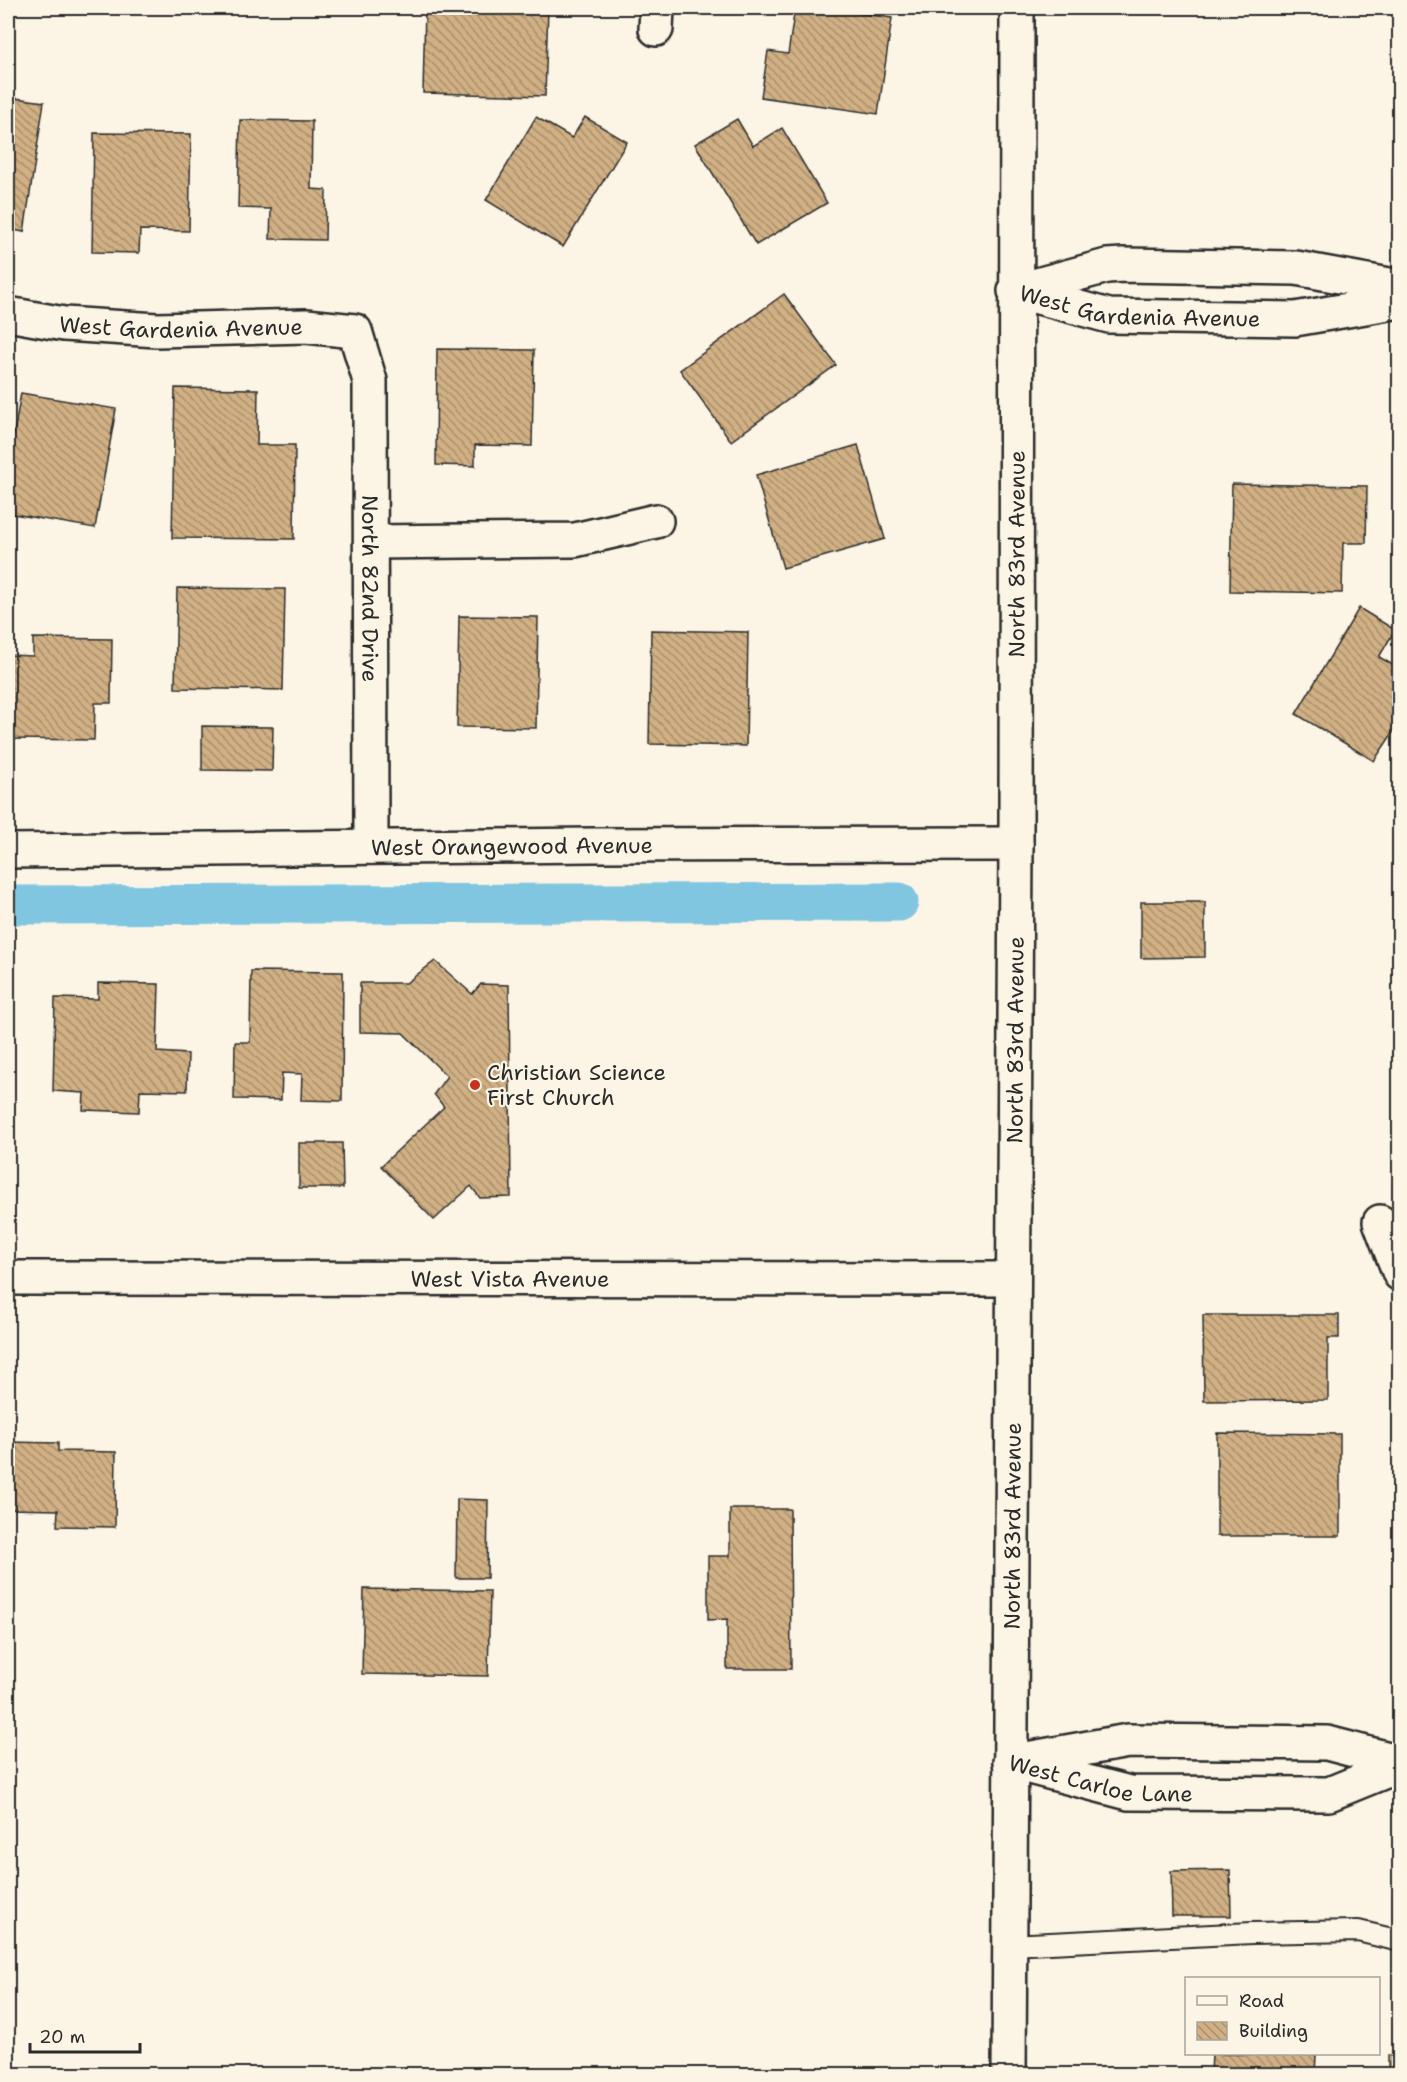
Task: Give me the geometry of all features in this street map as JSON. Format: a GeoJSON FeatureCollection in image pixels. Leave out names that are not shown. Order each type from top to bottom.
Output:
{"type":"FeatureCollection","features":[{"type":"Feature","properties":{"kind":"street","name":"North 83rd Avenue"},"geometry":{"type":"LineString","coordinates":[[1009,2074],[1016,844],[1017,8]]}},
{"type":"Feature","properties":{"kind":"street","name":"West Gardenia Avenue"},"geometry":{"type":"LineString","coordinates":[[1015,291],[1107,266],[1296,268],[1400,287]]}},
{"type":"Feature","properties":{"kind":"street"},"geometry":{"type":"LineString","coordinates":[[1240,318],[1241,267]]}},
{"type":"Feature","properties":{"kind":"street","name":"West Gardenia Avenue"},"geometry":{"type":"LineString","coordinates":[[1015,291],[1109,316],[1295,319],[1400,301]]}},
{"type":"Feature","properties":{"kind":"street","name":"West Gardenia Avenue"},"geometry":{"type":"LineString","coordinates":[[8,314],[64,324],[157,330],[306,326],[355,331]]}},
{"type":"Feature","properties":{"kind":"street","name":"North 82nd Drive"},"geometry":{"type":"LineString","coordinates":[[355,331],[370,381],[372,847]]}},
{"type":"Feature","properties":{"kind":"street"},"geometry":{"type":"LineString","coordinates":[[372,542],[575,540],[656,521]]}},
{"type":"Feature","properties":{"kind":"street","name":"West Orangewood Avenue"},"geometry":{"type":"LineString","coordinates":[[8,851],[1016,844]]}},
{"type":"Feature","properties":{"kind":"street"},"geometry":{"type":"LineString","coordinates":[[1380,1222],[1400,1274]]}},
{"type":"Feature","properties":{"kind":"street","name":"West Vista Avenue"},"geometry":{"type":"LineString","coordinates":[[8,1278],[1012,1279]]}},
{"type":"Feature","properties":{"kind":"street","name":"West Carloe Lane"},"geometry":{"type":"LineString","coordinates":[[1010,1762],[1128,1741],[1327,1743],[1400,1763]]}},
{"type":"Feature","properties":{"kind":"street"},"geometry":{"type":"LineString","coordinates":[[1285,1743],[1285,1794]]}},
{"type":"Feature","properties":{"kind":"street","name":"West Carloe Lane"},"geometry":{"type":"LineString","coordinates":[[1010,1762],[1129,1793],[1285,1794],[1329,1794],[1400,1763]]}},
{"type":"Feature","properties":{"kind":"lane"},"geometry":{"type":"LineString","coordinates":[[1010,1945],[1358,1931],[1400,1941]]}},
{"type":"Feature","properties":{"kind":"building"},"geometry":{"type":"Polygon","coordinates":[[[425,8],[548,8],[545,96],[423,93],[425,8]]]}},
{"type":"Feature","properties":{"kind":"building"},"geometry":{"type":"Polygon","coordinates":[[[795,8],[819,8],[892,18],[878,114],[761,97],[768,51],[788,54],[795,8]]]}},
{"type":"Feature","properties":{"kind":"building"},"geometry":{"type":"Polygon","coordinates":[[[8,97],[44,102],[24,232],[8,229],[8,97]]]}},
{"type":"Feature","properties":{"kind":"building"},"geometry":{"type":"Polygon","coordinates":[[[536,117],[572,138],[585,117],[627,142],[563,247],[486,200],[536,117]]]}},
{"type":"Feature","properties":{"kind":"building"},"geometry":{"type":"Polygon","coordinates":[[[737,119],[753,146],[782,128],[827,203],[756,245],[695,144],[737,119]]]}},
{"type":"Feature","properties":{"kind":"building"},"geometry":{"type":"Polygon","coordinates":[[[240,120],[312,121],[311,189],[326,190],[325,240],[270,239],[271,209],[238,208],[240,120]]]}},
{"type":"Feature","properties":{"kind":"building"},"geometry":{"type":"Polygon","coordinates":[[[94,133],[191,134],[189,231],[140,230],[139,253],[92,252],[94,133]]]}},
{"type":"Feature","properties":{"kind":"building"},"geometry":{"type":"Polygon","coordinates":[[[784,294],[836,365],[731,441],[680,370],[784,294]]]}},
{"type":"Feature","properties":{"kind":"building"},"geometry":{"type":"Polygon","coordinates":[[[437,349],[534,350],[532,446],[475,445],[475,466],[436,465],[437,349]]]}},
{"type":"Feature","properties":{"kind":"building"},"geometry":{"type":"Polygon","coordinates":[[[175,388],[258,389],[257,445],[295,445],[294,539],[172,538],[175,388]]]}},
{"type":"Feature","properties":{"kind":"building"},"geometry":{"type":"Polygon","coordinates":[[[21,393],[116,409],[95,528],[8,513],[8,467],[21,393]]]}},
{"type":"Feature","properties":{"kind":"building"},"geometry":{"type":"Polygon","coordinates":[[[858,445],[885,539],[783,568],[756,475],[858,445]]]}},
{"type":"Feature","properties":{"kind":"building"},"geometry":{"type":"Polygon","coordinates":[[[1232,484],[1367,486],[1366,543],[1343,543],[1342,593],[1230,591],[1232,484]]]}},
{"type":"Feature","properties":{"kind":"building"},"geometry":{"type":"Polygon","coordinates":[[[177,588],[285,589],[283,690],[175,688],[177,588]]]}},
{"type":"Feature","properties":{"kind":"building"},"geometry":{"type":"Polygon","coordinates":[[[1359,608],[1395,630],[1379,657],[1400,669],[1400,722],[1374,761],[1296,714],[1359,608]]]}},
{"type":"Feature","properties":{"kind":"building"},"geometry":{"type":"Polygon","coordinates":[[[459,616],[538,617],[536,728],[457,727],[459,616]]]}},
{"type":"Feature","properties":{"kind":"building"},"geometry":{"type":"Polygon","coordinates":[[[651,630],[748,632],[746,746],[649,744],[651,630]]]}},
{"type":"Feature","properties":{"kind":"building"},"geometry":{"type":"Polygon","coordinates":[[[33,638],[112,639],[111,703],[95,703],[94,740],[8,739],[8,655],[33,656],[33,638]]]}},
{"type":"Feature","properties":{"kind":"building"},"geometry":{"type":"Polygon","coordinates":[[[202,726],[273,727],[272,771],[202,770],[202,726]]]}},
{"type":"Feature","properties":{"kind":"building"},"geometry":{"type":"Polygon","coordinates":[[[1141,902],[1205,902],[1205,957],[1141,958],[1141,902]]]}},
{"type":"Feature","properties":{"kind":"building","name":"Christian Science First Church"},"geometry":{"type":"Polygon","coordinates":[[[435,961],[472,994],[481,984],[509,985],[511,1197],[480,1198],[471,1186],[434,1220],[381,1166],[444,1107],[434,1094],[447,1076],[403,1033],[360,1032],[360,983],[406,983],[435,961]]]}},
{"type":"Feature","properties":{"kind":"building"},"geometry":{"type":"Polygon","coordinates":[[[251,971],[343,972],[342,1101],[301,1100],[302,1074],[282,1073],[281,1100],[234,1099],[235,1042],[250,1042],[251,971]]]}},
{"type":"Feature","properties":{"kind":"building"},"geometry":{"type":"Polygon","coordinates":[[[98,983],[159,984],[157,1052],[188,1054],[187,1091],[140,1090],[139,1112],[83,1110],[84,1093],[53,1091],[55,998],[98,999],[98,983]]]}},
{"type":"Feature","properties":{"kind":"building"},"geometry":{"type":"Polygon","coordinates":[[[299,1143],[342,1143],[343,1188],[299,1188],[299,1143]]]}},
{"type":"Feature","properties":{"kind":"building"},"geometry":{"type":"Polygon","coordinates":[[[1203,1315],[1339,1315],[1339,1338],[1328,1338],[1328,1400],[1204,1401],[1203,1315]]]}},
{"type":"Feature","properties":{"kind":"building"},"geometry":{"type":"Polygon","coordinates":[[[1217,1433],[1340,1434],[1340,1536],[1217,1536],[1217,1433]]]}},
{"type":"Feature","properties":{"kind":"building"},"geometry":{"type":"Polygon","coordinates":[[[8,1442],[58,1443],[58,1451],[116,1452],[115,1527],[57,1526],[58,1510],[8,1509],[8,1442]]]}},
{"type":"Feature","properties":{"kind":"building"},"geometry":{"type":"Polygon","coordinates":[[[457,1499],[488,1500],[487,1578],[456,1578],[457,1499]]]}},
{"type":"Feature","properties":{"kind":"building"},"geometry":{"type":"Polygon","coordinates":[[[730,1509],[790,1509],[791,1669],[727,1669],[727,1619],[708,1620],[708,1556],[730,1556],[730,1509]]]}},
{"type":"Feature","properties":{"kind":"building"},"geometry":{"type":"Polygon","coordinates":[[[364,1589],[490,1591],[488,1676],[362,1674],[364,1589]]]}},
{"type":"Feature","properties":{"kind":"building"},"geometry":{"type":"Polygon","coordinates":[[[1230,1870],[1231,1916],[1172,1916],[1171,1871],[1230,1870]]]}},
{"type":"Feature","properties":{"kind":"building"},"geometry":{"type":"Polygon","coordinates":[[[1212,2055],[1316,2055],[1315,2074],[1211,2074],[1212,2055]]]}},
{"type":"Feature","properties":{"kind":"building"},"geometry":{"type":"Polygon","coordinates":[[[1388,2055],[1400,2056],[1400,2074],[1388,2074],[1388,2055]]]}},
{"type":"Feature","properties":{"kind":"waterway"},"geometry":{"type":"LineString","coordinates":[[8,905],[899,902]]}},
{"type":"Feature","properties":{"kind":"place","name":"Christian Science First Church"},"geometry":{"type":"Point","coordinates":[475,1085]}}]}
